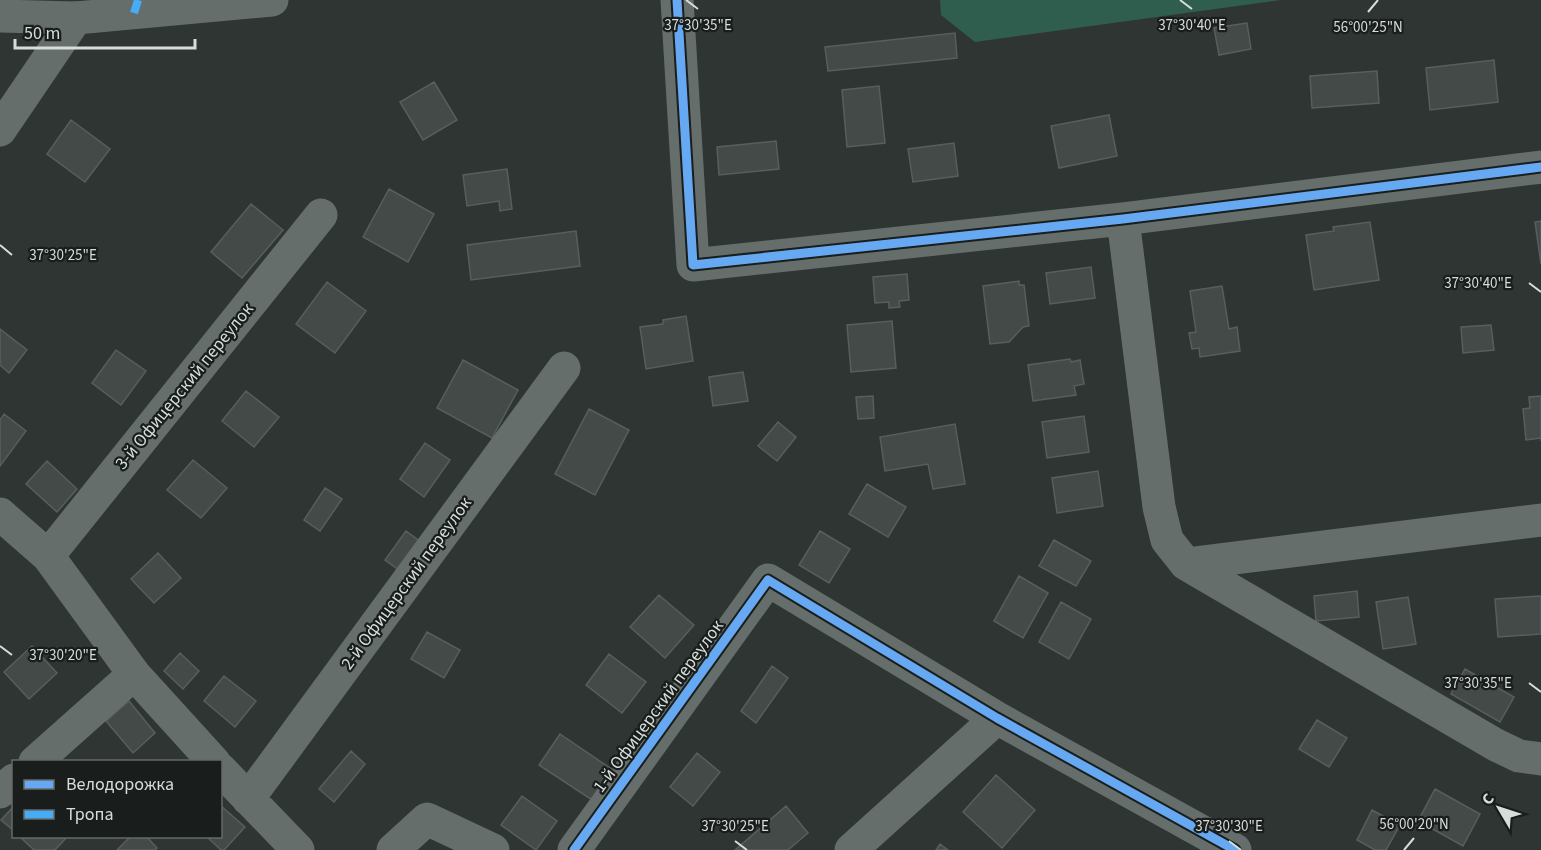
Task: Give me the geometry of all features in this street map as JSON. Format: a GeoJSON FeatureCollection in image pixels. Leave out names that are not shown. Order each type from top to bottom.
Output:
{"type":"FeatureCollection","features":[{"type":"Feature","properties":{"kind":"main road"},"geometry":{"type":"LineString","coordinates":[[0,16],[76,18],[272,0]]}},
{"type":"Feature","properties":{"kind":"street"},"geometry":{"type":"LineString","coordinates":[[677,0],[693,265],[1123,219],[1541,167]]}},
{"type":"Feature","properties":{"kind":"street"},"geometry":{"type":"LineString","coordinates":[[0,130],[76,18]]}},
{"type":"Feature","properties":{"kind":"street","name":"3-й Офицерский переулок"},"geometry":{"type":"LineString","coordinates":[[48,556],[321,215]]}},
{"type":"Feature","properties":{"kind":"street"},"geometry":{"type":"LineString","coordinates":[[1123,219],[1159,507],[1167,540],[1186,564],[1496,745],[1520,756],[1541,759]]}},
{"type":"Feature","properties":{"kind":"street","name":"2-й Офицерский переулок"},"geometry":{"type":"LineString","coordinates":[[248,799],[564,368]]}},
{"type":"Feature","properties":{"kind":"street"},"geometry":{"type":"LineString","coordinates":[[0,514],[48,556],[134,674],[212,760]]}},
{"type":"Feature","properties":{"kind":"street"},"geometry":{"type":"LineString","coordinates":[[1186,564],[1541,520]]}},
{"type":"Feature","properties":{"kind":"street","name":"1-й Офицерский переулок"},"geometry":{"type":"LineString","coordinates":[[574,850],[768,580],[997,718]]}},
{"type":"Feature","properties":{"kind":"street"},"geometry":{"type":"LineString","coordinates":[[37,760],[134,674]]}},
{"type":"Feature","properties":{"kind":"street"},"geometry":{"type":"LineString","coordinates":[[851,850],[997,718],[1235,850]]}},
{"type":"Feature","properties":{"kind":"street"},"geometry":{"type":"LineString","coordinates":[[222,771],[298,850]]}},
{"type":"Feature","properties":{"kind":"street"},"geometry":{"type":"LineString","coordinates":[[0,792],[12,782]]}},
{"type":"Feature","properties":{"kind":"street"},"geometry":{"type":"LineString","coordinates":[[393,850],[428,819],[493,850]]}},
{"type":"Feature","properties":{"kind":"green space"},"geometry":{"type":"Polygon","coordinates":[[[940,0],[1281,0],[975,42],[941,15],[940,0]]]}},
{"type":"Feature","properties":{"kind":"building"},"geometry":{"type":"Polygon","coordinates":[[[1247,23],[1251,49],[1219,55],[1214,28],[1247,23]]]}},
{"type":"Feature","properties":{"kind":"building"},"geometry":{"type":"Polygon","coordinates":[[[955,33],[957,58],[828,71],[825,47],[955,33]]]}},
{"type":"Feature","properties":{"kind":"building"},"geometry":{"type":"Polygon","coordinates":[[[1494,60],[1498,102],[1430,110],[1426,68],[1494,60]]]}},
{"type":"Feature","properties":{"kind":"building"},"geometry":{"type":"Polygon","coordinates":[[[1377,71],[1379,103],[1312,108],[1310,76],[1377,71]]]}},
{"type":"Feature","properties":{"kind":"building"},"geometry":{"type":"Polygon","coordinates":[[[434,82],[457,120],[423,140],[400,102],[434,82]]]}},
{"type":"Feature","properties":{"kind":"building"},"geometry":{"type":"Polygon","coordinates":[[[879,86],[885,143],[847,147],[842,90],[879,86]]]}},
{"type":"Feature","properties":{"kind":"building"},"geometry":{"type":"Polygon","coordinates":[[[1109,115],[1117,156],[1059,168],[1051,126],[1109,115]]]}},
{"type":"Feature","properties":{"kind":"building"},"geometry":{"type":"Polygon","coordinates":[[[71,120],[110,149],[85,182],[47,154],[71,120]]]}},
{"type":"Feature","properties":{"kind":"building"},"geometry":{"type":"Polygon","coordinates":[[[776,141],[779,169],[719,175],[717,147],[776,141]]]}},
{"type":"Feature","properties":{"kind":"building"},"geometry":{"type":"Polygon","coordinates":[[[954,143],[958,176],[913,182],[908,149],[954,143]]]}},
{"type":"Feature","properties":{"kind":"building"},"geometry":{"type":"Polygon","coordinates":[[[507,169],[512,209],[500,211],[499,201],[467,206],[463,175],[507,169]]]}},
{"type":"Feature","properties":{"kind":"building"},"geometry":{"type":"Polygon","coordinates":[[[389,189],[434,214],[408,262],[363,237],[389,189]]]}},
{"type":"Feature","properties":{"kind":"building"},"geometry":{"type":"Polygon","coordinates":[[[251,204],[283,230],[242,278],[211,252],[251,204]]]}},
{"type":"Feature","properties":{"kind":"building"},"geometry":{"type":"Polygon","coordinates":[[[1541,221],[1541,264],[1535,222],[1541,221]]]}},
{"type":"Feature","properties":{"kind":"building"},"geometry":{"type":"Polygon","coordinates":[[[1370,222],[1379,280],[1314,290],[1306,235],[1334,231],[1333,227],[1370,222]]]}},
{"type":"Feature","properties":{"kind":"building"},"geometry":{"type":"Polygon","coordinates":[[[576,231],[580,266],[471,280],[467,245],[576,231]]]}},
{"type":"Feature","properties":{"kind":"building"},"geometry":{"type":"Polygon","coordinates":[[[1091,267],[1095,298],[1050,304],[1046,273],[1091,267]]]}},
{"type":"Feature","properties":{"kind":"building"},"geometry":{"type":"Polygon","coordinates":[[[907,274],[909,300],[899,301],[900,307],[889,308],[889,302],[875,303],[873,277],[907,274]]]}},
{"type":"Feature","properties":{"kind":"building"},"geometry":{"type":"Polygon","coordinates":[[[1019,281],[1019,285],[1024,285],[1029,326],[1023,327],[1009,342],[990,344],[983,286],[1019,281]]]}},
{"type":"Feature","properties":{"kind":"building"},"geometry":{"type":"Polygon","coordinates":[[[327,282],[366,311],[335,353],[296,324],[327,282]]]}},
{"type":"Feature","properties":{"kind":"building"},"geometry":{"type":"Polygon","coordinates":[[[1222,286],[1229,329],[1237,327],[1240,351],[1200,357],[1199,348],[1192,349],[1189,333],[1196,332],[1190,291],[1222,286]]]}},
{"type":"Feature","properties":{"kind":"building"},"geometry":{"type":"Polygon","coordinates":[[[686,316],[693,361],[646,369],[640,327],[663,324],[663,320],[686,316]]]}},
{"type":"Feature","properties":{"kind":"building"},"geometry":{"type":"Polygon","coordinates":[[[892,321],[896,368],[851,372],[847,325],[892,321]]]}},
{"type":"Feature","properties":{"kind":"building"},"geometry":{"type":"Polygon","coordinates":[[[1491,325],[1494,350],[1463,353],[1461,327],[1491,325]]]}},
{"type":"Feature","properties":{"kind":"building"},"geometry":{"type":"Polygon","coordinates":[[[0,329],[27,350],[9,373],[0,365],[0,329]]]}},
{"type":"Feature","properties":{"kind":"building"},"geometry":{"type":"Polygon","coordinates":[[[116,350],[146,371],[121,405],[92,383],[116,350]]]}},
{"type":"Feature","properties":{"kind":"building"},"geometry":{"type":"Polygon","coordinates":[[[1070,359],[1071,362],[1080,360],[1084,384],[1074,386],[1076,395],[1033,401],[1028,365],[1070,359]]]}},
{"type":"Feature","properties":{"kind":"building"},"geometry":{"type":"Polygon","coordinates":[[[463,360],[518,390],[492,438],[437,408],[463,360]]]}},
{"type":"Feature","properties":{"kind":"building"},"geometry":{"type":"Polygon","coordinates":[[[743,372],[748,401],[713,406],[709,377],[743,372]]]}},
{"type":"Feature","properties":{"kind":"building"},"geometry":{"type":"Polygon","coordinates":[[[246,391],[279,417],[254,447],[222,421],[246,391]]]}},
{"type":"Feature","properties":{"kind":"building"},"geometry":{"type":"Polygon","coordinates":[[[873,396],[874,418],[858,419],[856,397],[873,396]]]}},
{"type":"Feature","properties":{"kind":"building"},"geometry":{"type":"Polygon","coordinates":[[[1541,396],[1541,438],[1526,440],[1523,409],[1530,408],[1529,397],[1541,396]]]}},
{"type":"Feature","properties":{"kind":"building"},"geometry":{"type":"Polygon","coordinates":[[[589,409],[629,430],[595,495],[555,474],[589,409]]]}},
{"type":"Feature","properties":{"kind":"building"},"geometry":{"type":"Polygon","coordinates":[[[4,414],[26,431],[0,466],[0,420],[4,414]]]}},
{"type":"Feature","properties":{"kind":"building"},"geometry":{"type":"Polygon","coordinates":[[[1084,416],[1089,452],[1047,458],[1042,422],[1084,416]]]}},
{"type":"Feature","properties":{"kind":"building"},"geometry":{"type":"Polygon","coordinates":[[[778,422],[796,437],[777,461],[758,446],[778,422]]]}},
{"type":"Feature","properties":{"kind":"building"},"geometry":{"type":"Polygon","coordinates":[[[955,424],[965,484],[933,489],[928,464],[885,471],[880,437],[955,424]]]}},
{"type":"Feature","properties":{"kind":"building"},"geometry":{"type":"Polygon","coordinates":[[[425,443],[450,460],[424,497],[400,479],[425,443]]]}},
{"type":"Feature","properties":{"kind":"building"},"geometry":{"type":"Polygon","coordinates":[[[193,460],[227,488],[201,518],[167,490],[193,460]]]}},
{"type":"Feature","properties":{"kind":"building"},"geometry":{"type":"Polygon","coordinates":[[[47,461],[77,489],[57,512],[26,484],[47,461]]]}},
{"type":"Feature","properties":{"kind":"building"},"geometry":{"type":"Polygon","coordinates":[[[1098,471],[1103,506],[1057,513],[1052,478],[1098,471]]]}},
{"type":"Feature","properties":{"kind":"building"},"geometry":{"type":"Polygon","coordinates":[[[867,484],[906,507],[888,537],[849,514],[867,484]]]}},
{"type":"Feature","properties":{"kind":"building"},"geometry":{"type":"Polygon","coordinates":[[[325,488],[342,499],[320,531],[304,520],[325,488]]]}},
{"type":"Feature","properties":{"kind":"building"},"geometry":{"type":"Polygon","coordinates":[[[406,531],[421,542],[400,571],[385,560],[406,531]]]}},
{"type":"Feature","properties":{"kind":"building"},"geometry":{"type":"Polygon","coordinates":[[[820,531],[850,549],[829,583],[799,565],[820,531]]]}},
{"type":"Feature","properties":{"kind":"building"},"geometry":{"type":"Polygon","coordinates":[[[1054,540],[1091,561],[1076,586],[1039,566],[1054,540]]]}},
{"type":"Feature","properties":{"kind":"building"},"geometry":{"type":"Polygon","coordinates":[[[158,553],[181,578],[154,603],[131,579],[158,553]]]}},
{"type":"Feature","properties":{"kind":"building"},"geometry":{"type":"Polygon","coordinates":[[[1019,576],[1048,593],[1023,638],[994,621],[1019,576]]]}},
{"type":"Feature","properties":{"kind":"building"},"geometry":{"type":"Polygon","coordinates":[[[1357,591],[1359,617],[1316,621],[1314,596],[1357,591]]]}},
{"type":"Feature","properties":{"kind":"building"},"geometry":{"type":"Polygon","coordinates":[[[659,595],[694,625],[665,658],[630,627],[659,595]]]}},
{"type":"Feature","properties":{"kind":"building"},"geometry":{"type":"Polygon","coordinates":[[[1541,596],[1541,634],[1498,637],[1495,599],[1541,596]]]}},
{"type":"Feature","properties":{"kind":"building"},"geometry":{"type":"Polygon","coordinates":[[[1408,597],[1416,644],[1383,649],[1376,602],[1408,597]]]}},
{"type":"Feature","properties":{"kind":"building"},"geometry":{"type":"Polygon","coordinates":[[[1061,602],[1091,619],[1069,659],[1039,642],[1061,602]]]}},
{"type":"Feature","properties":{"kind":"building"},"geometry":{"type":"Polygon","coordinates":[[[427,632],[460,650],[444,678],[411,659],[427,632]]]}},
{"type":"Feature","properties":{"kind":"building"},"geometry":{"type":"Polygon","coordinates":[[[32,646],[57,673],[29,699],[4,672],[32,646]]]}},
{"type":"Feature","properties":{"kind":"building"},"geometry":{"type":"Polygon","coordinates":[[[180,653],[199,671],[183,689],[164,671],[180,653]]]}},
{"type":"Feature","properties":{"kind":"building"},"geometry":{"type":"Polygon","coordinates":[[[609,654],[646,682],[622,713],[586,685],[609,654]]]}},
{"type":"Feature","properties":{"kind":"building"},"geometry":{"type":"Polygon","coordinates":[[[772,666],[788,678],[756,723],[741,711],[772,666]]]}},
{"type":"Feature","properties":{"kind":"building"},"geometry":{"type":"Polygon","coordinates":[[[1465,669],[1514,697],[1500,722],[1451,694],[1465,669]]]}},
{"type":"Feature","properties":{"kind":"building"},"geometry":{"type":"Polygon","coordinates":[[[224,676],[256,701],[235,727],[204,701],[224,676]]]}},
{"type":"Feature","properties":{"kind":"building"},"geometry":{"type":"Polygon","coordinates":[[[129,701],[155,733],[133,753],[106,721],[129,701]]]}},
{"type":"Feature","properties":{"kind":"building"},"geometry":{"type":"Polygon","coordinates":[[[1317,720],[1347,738],[1329,767],[1299,749],[1317,720]]]}},
{"type":"Feature","properties":{"kind":"building"},"geometry":{"type":"Polygon","coordinates":[[[560,734],[613,770],[592,800],[539,765],[560,734]]]}},
{"type":"Feature","properties":{"kind":"building"},"geometry":{"type":"Polygon","coordinates":[[[351,751],[365,764],[334,802],[319,789],[351,751]]]}},
{"type":"Feature","properties":{"kind":"building"},"geometry":{"type":"Polygon","coordinates":[[[697,753],[720,772],[693,806],[670,787],[697,753]]]}},
{"type":"Feature","properties":{"kind":"building"},"geometry":{"type":"Polygon","coordinates":[[[996,775],[1035,810],[1002,848],[963,812],[996,775]]]}},
{"type":"Feature","properties":{"kind":"building"},"geometry":{"type":"Polygon","coordinates":[[[1435,789],[1480,814],[1463,846],[1418,821],[1435,789]]]}},
{"type":"Feature","properties":{"kind":"building"},"geometry":{"type":"Polygon","coordinates":[[[522,796],[557,821],[536,850],[501,825],[522,796]]]}},
{"type":"Feature","properties":{"kind":"building"},"geometry":{"type":"Polygon","coordinates":[[[786,806],[808,833],[788,850],[735,850],[786,806]]]}},
{"type":"Feature","properties":{"kind":"building"},"geometry":{"type":"Polygon","coordinates":[[[222,807],[245,827],[224,850],[221,850],[208,838],[222,838],[222,807]]]}},
{"type":"Feature","properties":{"kind":"building"},"geometry":{"type":"Polygon","coordinates":[[[12,808],[12,829],[1,820],[12,808]]]}},
{"type":"Feature","properties":{"kind":"building"},"geometry":{"type":"Polygon","coordinates":[[[1372,810],[1400,825],[1386,850],[1375,850],[1357,840],[1372,810]]]}},
{"type":"Feature","properties":{"kind":"building"},"geometry":{"type":"Polygon","coordinates":[[[21,838],[66,838],[55,850],[34,850],[21,838]]]}},
{"type":"Feature","properties":{"kind":"building"},"geometry":{"type":"Polygon","coordinates":[[[129,838],[148,838],[157,848],[155,850],[117,850],[129,838]]]}},
{"type":"Feature","properties":{"kind":"building"},"geometry":{"type":"Polygon","coordinates":[[[940,844],[948,850],[936,850],[940,844]]]}},
{"type":"Feature","properties":{"kind":"marked path"},"geometry":{"type":"LineString","coordinates":[[134,13],[138,0]]}},
{"type":"Feature","properties":{"kind":"cycle path"},"geometry":{"type":"LineString","coordinates":[[677,0],[693,265],[1123,219],[1541,167]]}},
{"type":"Feature","properties":{"kind":"cycle path"},"geometry":{"type":"LineString","coordinates":[[574,850],[768,580],[997,718],[1235,850]]}}]}
